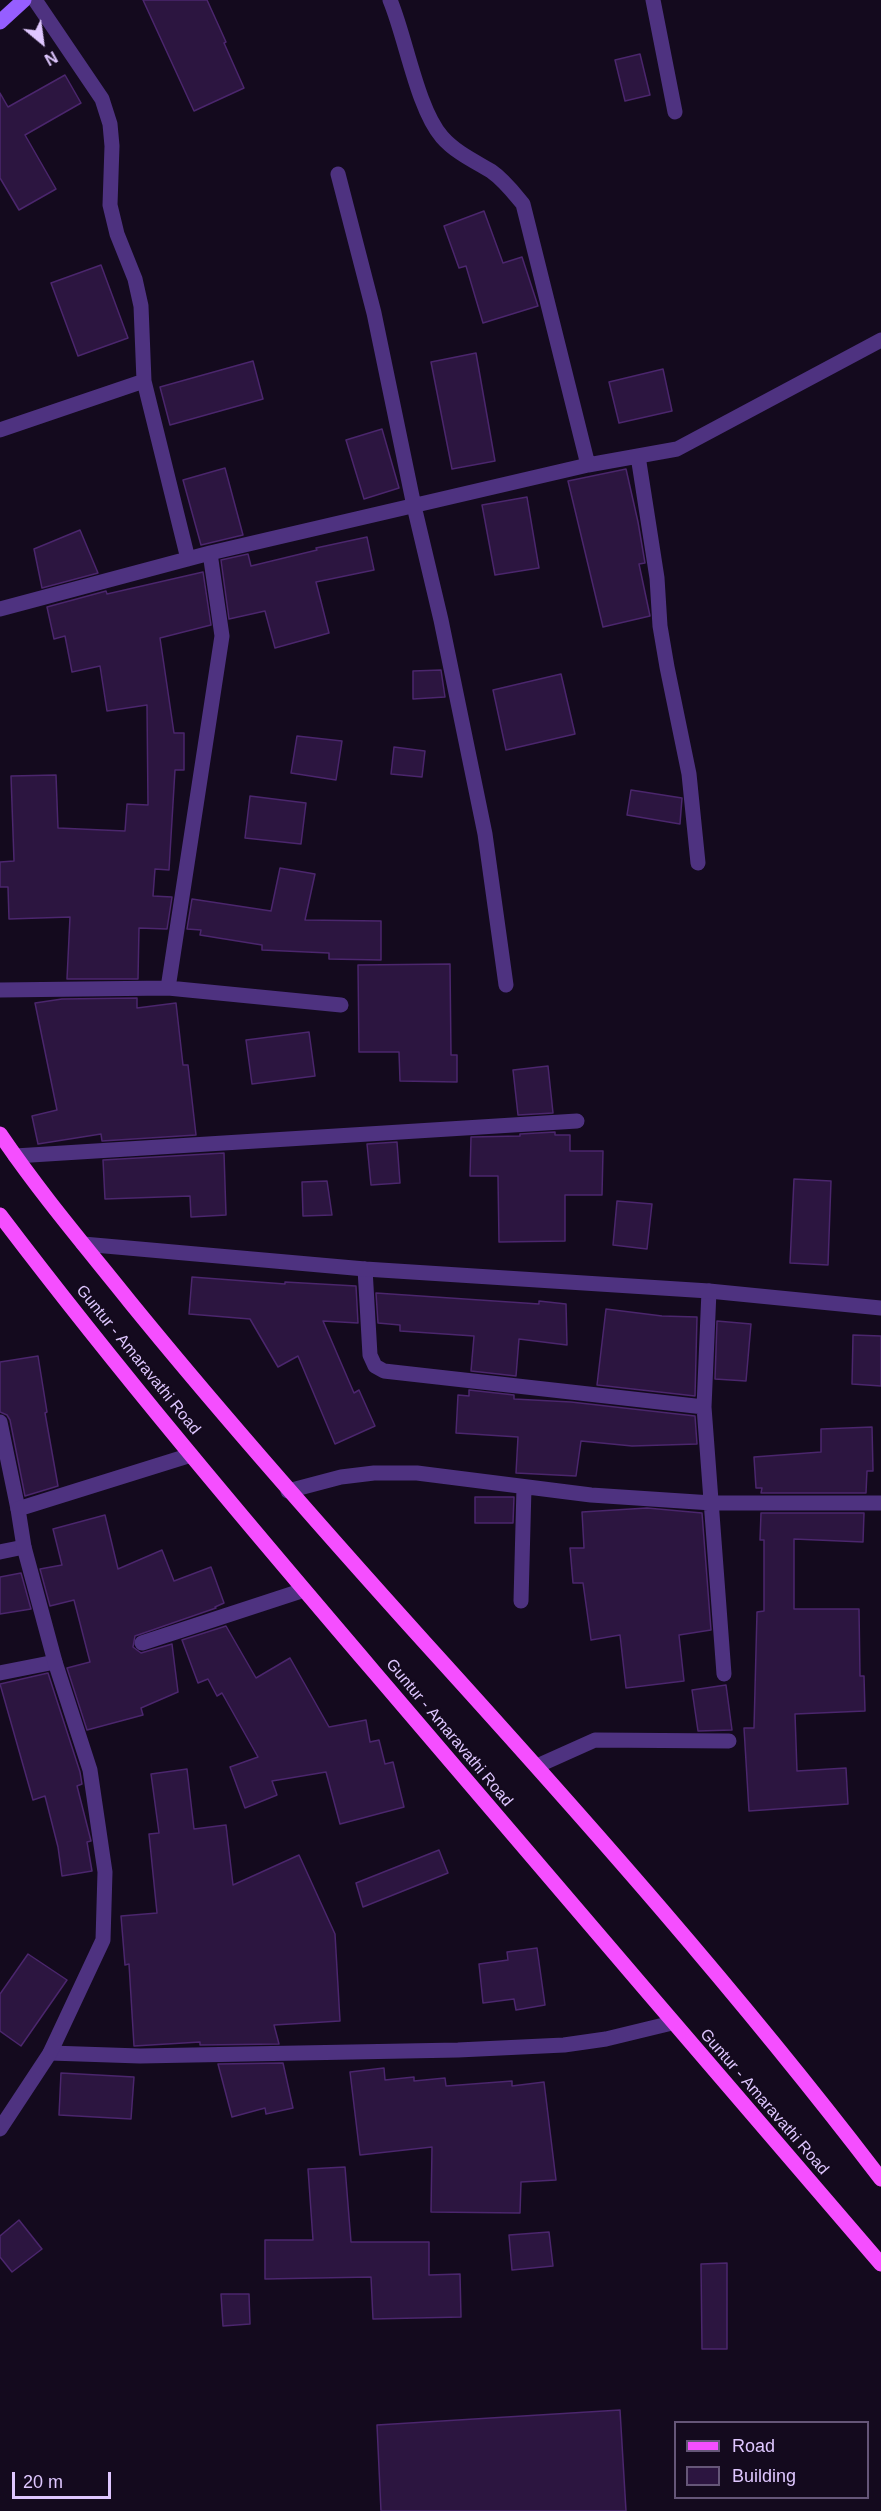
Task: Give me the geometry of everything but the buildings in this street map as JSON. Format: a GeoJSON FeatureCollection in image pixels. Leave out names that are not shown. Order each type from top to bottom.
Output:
{"type":"FeatureCollection","features":[{"type":"Feature","properties":{"kind":"main road"},"geometry":{"type":"LineString","coordinates":[[0,22],[24,0]]}},
{"type":"Feature","properties":{"kind":"main road","name":"Guntur - Amaravathi Road"},"geometry":{"type":"LineString","coordinates":[[0,1134],[83,1244],[288,1491],[537,1766],[801,2074],[881,2179]]}},
{"type":"Feature","properties":{"kind":"main road","name":"Guntur - Amaravathi Road"},"geometry":{"type":"LineString","coordinates":[[0,1215],[191,1455],[304,1590],[672,2023],[881,2264]]}},
{"type":"Feature","properties":{"kind":"street"},"geometry":{"type":"LineString","coordinates":[[35,0],[102,99],[111,124],[110,205],[117,234],[135,279],[141,306],[144,381],[188,559]]}},
{"type":"Feature","properties":{"kind":"street"},"geometry":{"type":"LineString","coordinates":[[390,0],[400,23],[432,124],[443,139],[455,149],[492,172],[509,186],[523,204],[588,465]]}},
{"type":"Feature","properties":{"kind":"street"},"geometry":{"type":"LineString","coordinates":[[653,0],[675,112]]}},
{"type":"Feature","properties":{"kind":"street"},"geometry":{"type":"LineString","coordinates":[[338,174],[382,345],[414,506],[441,620],[485,834],[506,985]]}},
{"type":"Feature","properties":{"kind":"street"},"geometry":{"type":"LineString","coordinates":[[0,609],[210,553],[588,465],[677,449],[881,340]]}},
{"type":"Feature","properties":{"kind":"street"},"geometry":{"type":"LineString","coordinates":[[0,430],[144,381]]}},
{"type":"Feature","properties":{"kind":"street"},"geometry":{"type":"LineString","coordinates":[[638,456],[657,578],[662,636],[689,774],[698,863]]}},
{"type":"Feature","properties":{"kind":"street"},"geometry":{"type":"LineString","coordinates":[[168,988],[222,636],[210,553]]}},
{"type":"Feature","properties":{"kind":"street"},"geometry":{"type":"LineString","coordinates":[[0,990],[168,988],[341,1005]]}},
{"type":"Feature","properties":{"kind":"street"},"geometry":{"type":"LineString","coordinates":[[15,1156],[577,1121]]}},
{"type":"Feature","properties":{"kind":"street"},"geometry":{"type":"LineString","coordinates":[[83,1244],[365,1269],[709,1291],[881,1308]]}},
{"type":"Feature","properties":{"kind":"street"},"geometry":{"type":"LineString","coordinates":[[365,1269],[370,1355],[375,1366],[384,1371],[704,1407]]}},
{"type":"Feature","properties":{"kind":"street"},"geometry":{"type":"LineString","coordinates":[[709,1291],[704,1407],[724,1674]]}},
{"type":"Feature","properties":{"kind":"street"},"geometry":{"type":"LineString","coordinates":[[0,1422],[24,1547],[55,1662],[90,1770],[105,1872],[103,1940],[50,2053],[0,2129]]}},
{"type":"Feature","properties":{"kind":"street"},"geometry":{"type":"LineString","coordinates":[[18,1509],[191,1455]]}},
{"type":"Feature","properties":{"kind":"street"},"geometry":{"type":"LineString","coordinates":[[288,1491],[341,1477],[374,1473],[417,1473],[591,1495],[712,1503],[881,1503]]}},
{"type":"Feature","properties":{"kind":"street"},"geometry":{"type":"LineString","coordinates":[[521,1601],[524,1487]]}},
{"type":"Feature","properties":{"kind":"street"},"geometry":{"type":"LineString","coordinates":[[0,1552],[24,1547]]}},
{"type":"Feature","properties":{"kind":"street"},"geometry":{"type":"LineString","coordinates":[[142,1643],[304,1590]]}},
{"type":"Feature","properties":{"kind":"street"},"geometry":{"type":"LineString","coordinates":[[0,1673],[55,1662]]}},
{"type":"Feature","properties":{"kind":"street"},"geometry":{"type":"LineString","coordinates":[[537,1766],[595,1740],[729,1741]]}},
{"type":"Feature","properties":{"kind":"street"},"geometry":{"type":"LineString","coordinates":[[50,2053],[140,2056],[458,2050],[564,2045],[606,2039],[672,2023]]}}]}
